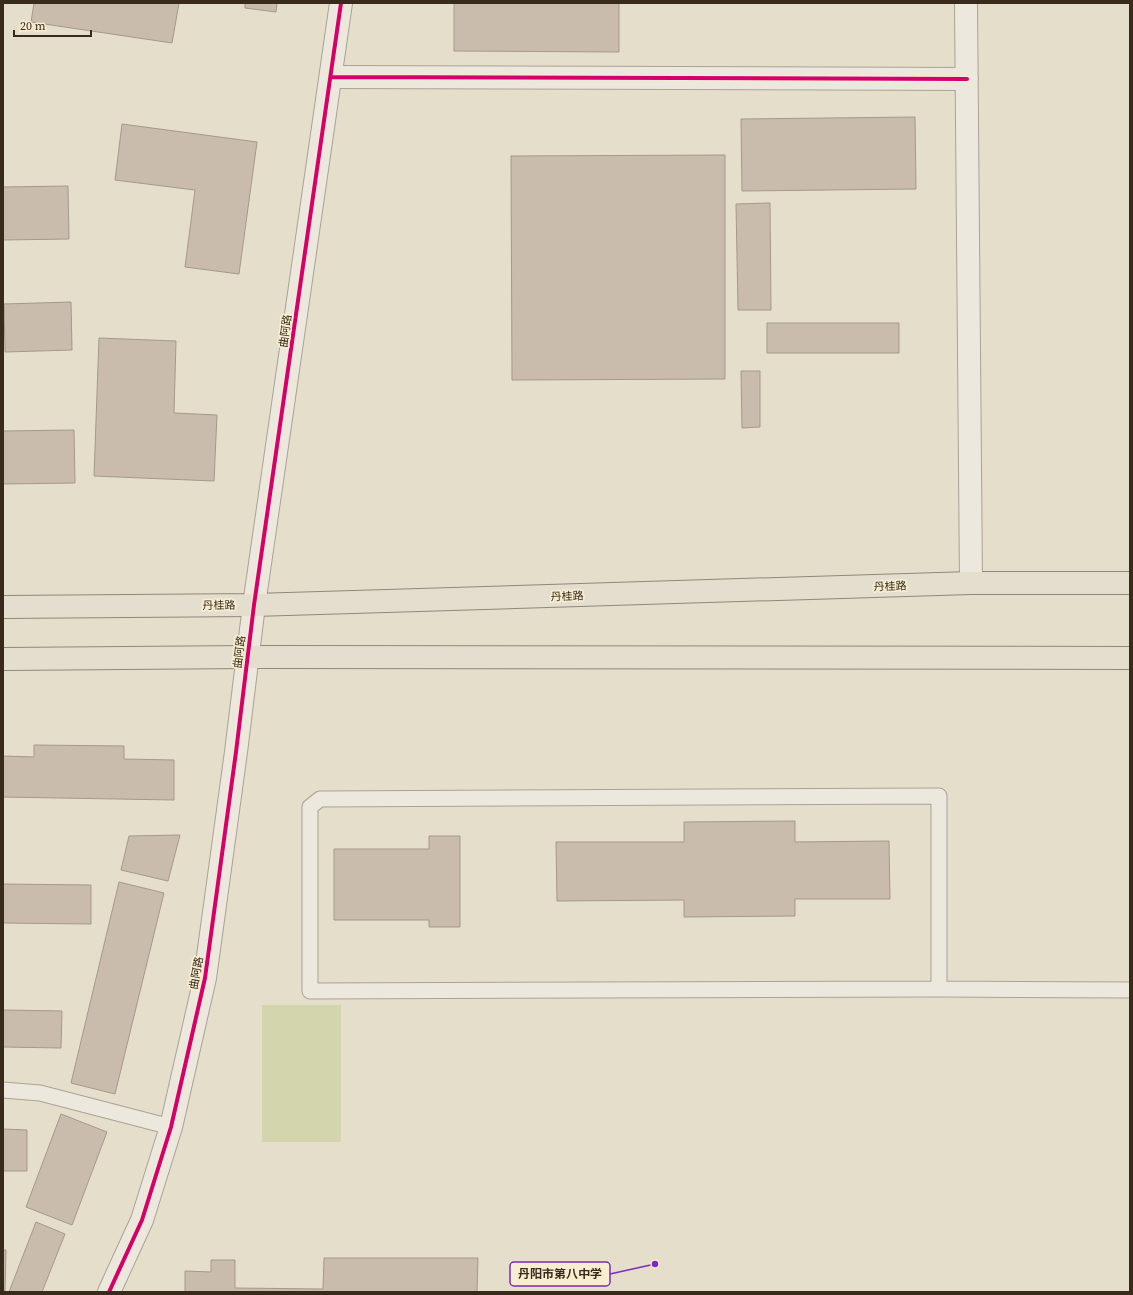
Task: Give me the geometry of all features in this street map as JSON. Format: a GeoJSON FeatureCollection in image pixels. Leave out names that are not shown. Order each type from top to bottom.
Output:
{"type":"FeatureCollection","features":[{"type":"Feature","properties":{"kind":"main road","name":"丹桂路"},"geometry":{"type":"LineString","coordinates":[[3,607],[254,605],[971,583],[1130,583]]}},
{"type":"Feature","properties":{"kind":"main road"},"geometry":{"type":"LineString","coordinates":[[3,659],[248,657],[1130,658]]}},
{"type":"Feature","properties":{"kind":"street","name":"曲阿路"},"geometry":{"type":"LineString","coordinates":[[109,1292],[142,1220],[171,1127],[205,978],[254,605],[341,3]]}},
{"type":"Feature","properties":{"kind":"street"},"geometry":{"type":"LineString","coordinates":[[966,3],[971,583]]}},
{"type":"Feature","properties":{"kind":"street"},"geometry":{"type":"LineString","coordinates":[[331,77],[967,79]]}},
{"type":"Feature","properties":{"kind":"lane"},"geometry":{"type":"LineString","coordinates":[[939,989],[939,796],[320,799],[310,807],[310,991],[939,989],[1130,990]]}},
{"type":"Feature","properties":{"kind":"lane"},"geometry":{"type":"LineString","coordinates":[[3,1090],[40,1093],[171,1127]]}},
{"type":"Feature","properties":{"kind":"green space"},"geometry":{"type":"Polygon","coordinates":[[[262,1005],[341,1005],[341,1142],[262,1142],[262,1005]]]}},
{"type":"Feature","properties":{"kind":"building"},"geometry":{"type":"Polygon","coordinates":[[[34,3],[179,3],[172,43],[31,22],[34,3]]]}},
{"type":"Feature","properties":{"kind":"building"},"geometry":{"type":"Polygon","coordinates":[[[245,3],[277,3],[276,12],[245,8],[245,3]]]}},
{"type":"Feature","properties":{"kind":"building"},"geometry":{"type":"Polygon","coordinates":[[[454,3],[619,3],[619,52],[454,51],[454,3]]]}},
{"type":"Feature","properties":{"kind":"building"},"geometry":{"type":"Polygon","coordinates":[[[915,117],[916,189],[742,191],[741,119],[915,117]]]}},
{"type":"Feature","properties":{"kind":"building"},"geometry":{"type":"Polygon","coordinates":[[[122,124],[257,142],[239,274],[185,267],[195,190],[115,180],[122,124]]]}},
{"type":"Feature","properties":{"kind":"building"},"geometry":{"type":"Polygon","coordinates":[[[725,155],[725,379],[512,380],[511,156],[725,155]]]}},
{"type":"Feature","properties":{"kind":"building"},"geometry":{"type":"Polygon","coordinates":[[[68,186],[69,239],[3,240],[3,187],[68,186]]]}},
{"type":"Feature","properties":{"kind":"building"},"geometry":{"type":"Polygon","coordinates":[[[770,203],[771,310],[738,310],[736,204],[770,203]]]}},
{"type":"Feature","properties":{"kind":"building"},"geometry":{"type":"Polygon","coordinates":[[[71,302],[72,350],[5,352],[4,304],[71,302]]]}},
{"type":"Feature","properties":{"kind":"building"},"geometry":{"type":"Polygon","coordinates":[[[767,323],[899,323],[899,353],[767,353],[767,323]]]}},
{"type":"Feature","properties":{"kind":"building"},"geometry":{"type":"Polygon","coordinates":[[[99,338],[176,341],[174,413],[217,415],[214,481],[94,476],[99,338]]]}},
{"type":"Feature","properties":{"kind":"building"},"geometry":{"type":"Polygon","coordinates":[[[741,371],[760,371],[760,427],[742,428],[741,371]]]}},
{"type":"Feature","properties":{"kind":"building"},"geometry":{"type":"Polygon","coordinates":[[[74,430],[75,483],[3,484],[3,431],[74,430]]]}},
{"type":"Feature","properties":{"kind":"building"},"geometry":{"type":"Polygon","coordinates":[[[34,745],[124,746],[124,759],[174,760],[174,800],[3,797],[3,756],[34,757],[34,745]]]}},
{"type":"Feature","properties":{"kind":"building"},"geometry":{"type":"Polygon","coordinates":[[[795,821],[795,842],[889,841],[890,899],[795,899],[795,916],[684,917],[684,900],[557,901],[556,842],[684,842],[684,822],[795,821]]]}},
{"type":"Feature","properties":{"kind":"building"},"geometry":{"type":"Polygon","coordinates":[[[180,835],[168,881],[121,870],[129,836],[180,835]]]}},
{"type":"Feature","properties":{"kind":"building"},"geometry":{"type":"Polygon","coordinates":[[[429,836],[460,836],[460,927],[429,927],[429,920],[334,920],[334,849],[429,849],[429,836]]]}},
{"type":"Feature","properties":{"kind":"building"},"geometry":{"type":"Polygon","coordinates":[[[119,882],[164,893],[115,1094],[71,1083],[119,882]]]}},
{"type":"Feature","properties":{"kind":"building"},"geometry":{"type":"Polygon","coordinates":[[[3,884],[91,885],[91,924],[3,923],[3,884]]]}},
{"type":"Feature","properties":{"kind":"building"},"geometry":{"type":"Polygon","coordinates":[[[3,1010],[62,1011],[61,1048],[3,1047],[3,1010]]]}},
{"type":"Feature","properties":{"kind":"building"},"geometry":{"type":"Polygon","coordinates":[[[61,1114],[107,1132],[72,1225],[26,1207],[61,1114]]]}},
{"type":"Feature","properties":{"kind":"building"},"geometry":{"type":"Polygon","coordinates":[[[3,1129],[27,1130],[27,1171],[3,1171],[3,1129]]]}},
{"type":"Feature","properties":{"kind":"building"},"geometry":{"type":"Polygon","coordinates":[[[36,1222],[65,1234],[42,1292],[9,1292],[36,1222]]]}},
{"type":"Feature","properties":{"kind":"building"},"geometry":{"type":"Polygon","coordinates":[[[3,1250],[6,1250],[5,1292],[3,1292],[3,1250]]]}},
{"type":"Feature","properties":{"kind":"building"},"geometry":{"type":"Polygon","coordinates":[[[324,1258],[478,1258],[477,1292],[185,1292],[185,1271],[211,1272],[211,1260],[235,1260],[235,1288],[323,1289],[324,1258]]]}},
{"type":"Feature","properties":{"kind":"cycle path"},"geometry":{"type":"LineString","coordinates":[[109,1292],[142,1220],[171,1127],[205,978],[236,752],[254,605],[341,3]]}},
{"type":"Feature","properties":{"kind":"cycle path"},"geometry":{"type":"LineString","coordinates":[[331,77],[967,79]]}},
{"type":"Feature","properties":{"kind":"place","name":"丹阳市第八中学"},"geometry":{"type":"Point","coordinates":[655,1264]}}]}
